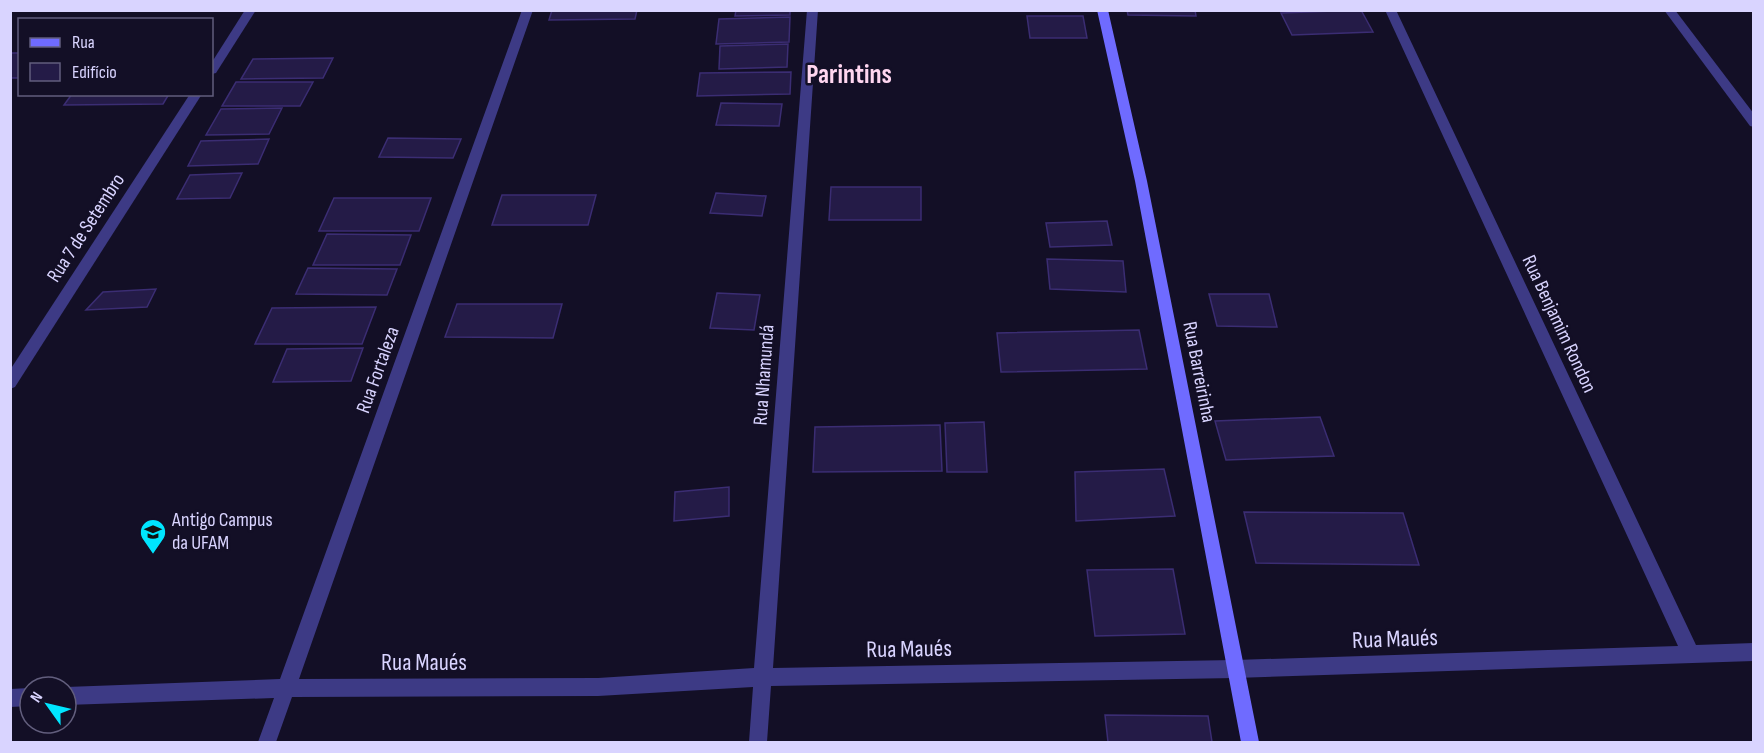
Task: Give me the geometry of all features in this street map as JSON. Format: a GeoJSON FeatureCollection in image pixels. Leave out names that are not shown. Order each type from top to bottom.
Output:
{"type":"FeatureCollection","features":[{"type":"Feature","properties":{"kind":"street"},"geometry":{"type":"LineString","coordinates":[[213,68],[251,10]]}},
{"type":"Feature","properties":{"kind":"street","name":"Rua Fortaleza"},"geometry":{"type":"LineString","coordinates":[[267,742],[528,10]]}},
{"type":"Feature","properties":{"kind":"street","name":"Rua Nhamundá"},"geometry":{"type":"LineString","coordinates":[[758,742],[813,10]]}},
{"type":"Feature","properties":{"kind":"street","name":"Rua Barreirinha"},"geometry":{"type":"LineString","coordinates":[[1102,10],[1141,181],[1250,742]]}},
{"type":"Feature","properties":{"kind":"street","name":"Rua Benjamim Rondon"},"geometry":{"type":"LineString","coordinates":[[1390,10],[1691,654]]}},
{"type":"Feature","properties":{"kind":"street"},"geometry":{"type":"LineString","coordinates":[[1669,10],[1754,123]]}},
{"type":"Feature","properties":{"kind":"street","name":"Rua 7 de Setembro"},"geometry":{"type":"LineString","coordinates":[[10,383],[195,96]]}},
{"type":"Feature","properties":{"kind":"street","name":"Rua Maués"},"geometry":{"type":"LineString","coordinates":[[78,696],[286,688],[598,687],[763,677],[1235,669],[1754,652]]}},
{"type":"Feature","properties":{"kind":"building"},"geometry":{"type":"Polygon","coordinates":[[[552,10],[637,10],[635,19],[549,20],[552,10]]]}},
{"type":"Feature","properties":{"kind":"building"},"geometry":{"type":"Polygon","coordinates":[[[736,10],[790,10],[790,15],[735,16],[736,10]]]}},
{"type":"Feature","properties":{"kind":"building"},"geometry":{"type":"Polygon","coordinates":[[[1127,10],[1195,10],[1196,16],[1128,15],[1127,10]]]}},
{"type":"Feature","properties":{"kind":"building"},"geometry":{"type":"Polygon","coordinates":[[[1361,10],[1373,32],[1292,35],[1281,13],[1361,10]]]}},
{"type":"Feature","properties":{"kind":"building"},"geometry":{"type":"Polygon","coordinates":[[[1027,16],[1083,16],[1087,38],[1030,38],[1027,16]]]}},
{"type":"Feature","properties":{"kind":"building"},"geometry":{"type":"Polygon","coordinates":[[[790,17],[789,42],[716,44],[719,19],[790,17]]]}},
{"type":"Feature","properties":{"kind":"building"},"geometry":{"type":"Polygon","coordinates":[[[788,44],[787,67],[719,69],[720,46],[788,44]]]}},
{"type":"Feature","properties":{"kind":"building"},"geometry":{"type":"Polygon","coordinates":[[[10,53],[18,53],[18,78],[10,78],[10,53]]]}},
{"type":"Feature","properties":{"kind":"building"},"geometry":{"type":"Polygon","coordinates":[[[333,58],[323,78],[241,79],[253,59],[333,58]]]}},
{"type":"Feature","properties":{"kind":"building"},"geometry":{"type":"Polygon","coordinates":[[[791,72],[790,94],[697,96],[700,73],[791,72]]]}},
{"type":"Feature","properties":{"kind":"building"},"geometry":{"type":"Polygon","coordinates":[[[236,82],[313,82],[300,106],[222,106],[236,82]]]}},
{"type":"Feature","properties":{"kind":"building"},"geometry":{"type":"Polygon","coordinates":[[[71,96],[168,96],[163,104],[64,105],[71,96]]]}},
{"type":"Feature","properties":{"kind":"building"},"geometry":{"type":"Polygon","coordinates":[[[721,103],[782,104],[779,126],[716,125],[721,103]]]}},
{"type":"Feature","properties":{"kind":"building"},"geometry":{"type":"Polygon","coordinates":[[[282,108],[269,134],[206,135],[221,109],[282,108]]]}},
{"type":"Feature","properties":{"kind":"building"},"geometry":{"type":"Polygon","coordinates":[[[388,138],[461,139],[453,158],[379,157],[388,138]]]}},
{"type":"Feature","properties":{"kind":"building"},"geometry":{"type":"Polygon","coordinates":[[[269,139],[258,164],[188,166],[201,141],[269,139]]]}},
{"type":"Feature","properties":{"kind":"building"},"geometry":{"type":"Polygon","coordinates":[[[242,173],[230,198],[177,199],[190,175],[242,173]]]}},
{"type":"Feature","properties":{"kind":"building"},"geometry":{"type":"Polygon","coordinates":[[[831,187],[921,187],[921,220],[829,220],[831,187]]]}},
{"type":"Feature","properties":{"kind":"building"},"geometry":{"type":"Polygon","coordinates":[[[716,193],[766,196],[762,216],[710,213],[716,193]]]}},
{"type":"Feature","properties":{"kind":"building"},"geometry":{"type":"Polygon","coordinates":[[[502,195],[596,195],[588,225],[492,225],[502,195]]]}},
{"type":"Feature","properties":{"kind":"building"},"geometry":{"type":"Polygon","coordinates":[[[334,198],[431,198],[419,231],[319,231],[334,198]]]}},
{"type":"Feature","properties":{"kind":"building"},"geometry":{"type":"Polygon","coordinates":[[[1107,221],[1112,245],[1050,247],[1046,223],[1107,221]]]}},
{"type":"Feature","properties":{"kind":"building"},"geometry":{"type":"Polygon","coordinates":[[[327,234],[411,235],[400,265],[313,265],[327,234]]]}},
{"type":"Feature","properties":{"kind":"building"},"geometry":{"type":"Polygon","coordinates":[[[1047,259],[1123,261],[1126,292],[1050,289],[1047,259]]]}},
{"type":"Feature","properties":{"kind":"building"},"geometry":{"type":"Polygon","coordinates":[[[308,268],[397,269],[387,295],[296,294],[308,268]]]}},
{"type":"Feature","properties":{"kind":"building"},"geometry":{"type":"Polygon","coordinates":[[[156,289],[147,307],[86,310],[103,292],[156,289]]]}},
{"type":"Feature","properties":{"kind":"building"},"geometry":{"type":"Polygon","coordinates":[[[717,293],[760,295],[754,330],[710,328],[717,293]]]}},
{"type":"Feature","properties":{"kind":"building"},"geometry":{"type":"Polygon","coordinates":[[[1209,294],[1269,294],[1277,327],[1217,326],[1209,294]]]}},
{"type":"Feature","properties":{"kind":"building"},"geometry":{"type":"Polygon","coordinates":[[[457,304],[562,304],[553,338],[445,337],[457,304]]]}},
{"type":"Feature","properties":{"kind":"building"},"geometry":{"type":"Polygon","coordinates":[[[376,307],[362,344],[255,344],[272,308],[376,307]]]}},
{"type":"Feature","properties":{"kind":"building"},"geometry":{"type":"Polygon","coordinates":[[[1139,330],[1147,369],[1001,372],[997,333],[1139,330]]]}},
{"type":"Feature","properties":{"kind":"building"},"geometry":{"type":"Polygon","coordinates":[[[363,348],[351,381],[273,382],[287,349],[363,348]]]}},
{"type":"Feature","properties":{"kind":"building"},"geometry":{"type":"Polygon","coordinates":[[[1320,417],[1334,456],[1226,460],[1215,421],[1320,417]]]}},
{"type":"Feature","properties":{"kind":"building"},"geometry":{"type":"Polygon","coordinates":[[[984,422],[987,472],[947,472],[945,423],[984,422]]]}},
{"type":"Feature","properties":{"kind":"building"},"geometry":{"type":"Polygon","coordinates":[[[940,425],[942,471],[813,472],[815,427],[940,425]]]}},
{"type":"Feature","properties":{"kind":"building"},"geometry":{"type":"Polygon","coordinates":[[[1164,469],[1175,516],[1076,521],[1075,472],[1164,469]]]}},
{"type":"Feature","properties":{"kind":"building"},"geometry":{"type":"Polygon","coordinates":[[[729,487],[729,516],[674,521],[675,492],[729,487]]]}},
{"type":"Feature","properties":{"kind":"building"},"geometry":{"type":"Polygon","coordinates":[[[1244,512],[1403,513],[1419,565],[1256,563],[1244,512]]]}},
{"type":"Feature","properties":{"kind":"building"},"geometry":{"type":"Polygon","coordinates":[[[1173,569],[1185,634],[1095,636],[1087,570],[1173,569]]]}},
{"type":"Feature","properties":{"kind":"building"},"geometry":{"type":"Polygon","coordinates":[[[1105,715],[1208,716],[1212,742],[1108,742],[1105,715]]]}},
{"type":"Feature","properties":{"kind":"place","name":"Antigo Campus da UFAM"},"geometry":{"type":"Point","coordinates":[153,555]}},
{"type":"Feature","properties":{"kind":"district","name":"Parintins"},"geometry":{"type":"Point","coordinates":[849,75]}}]}
